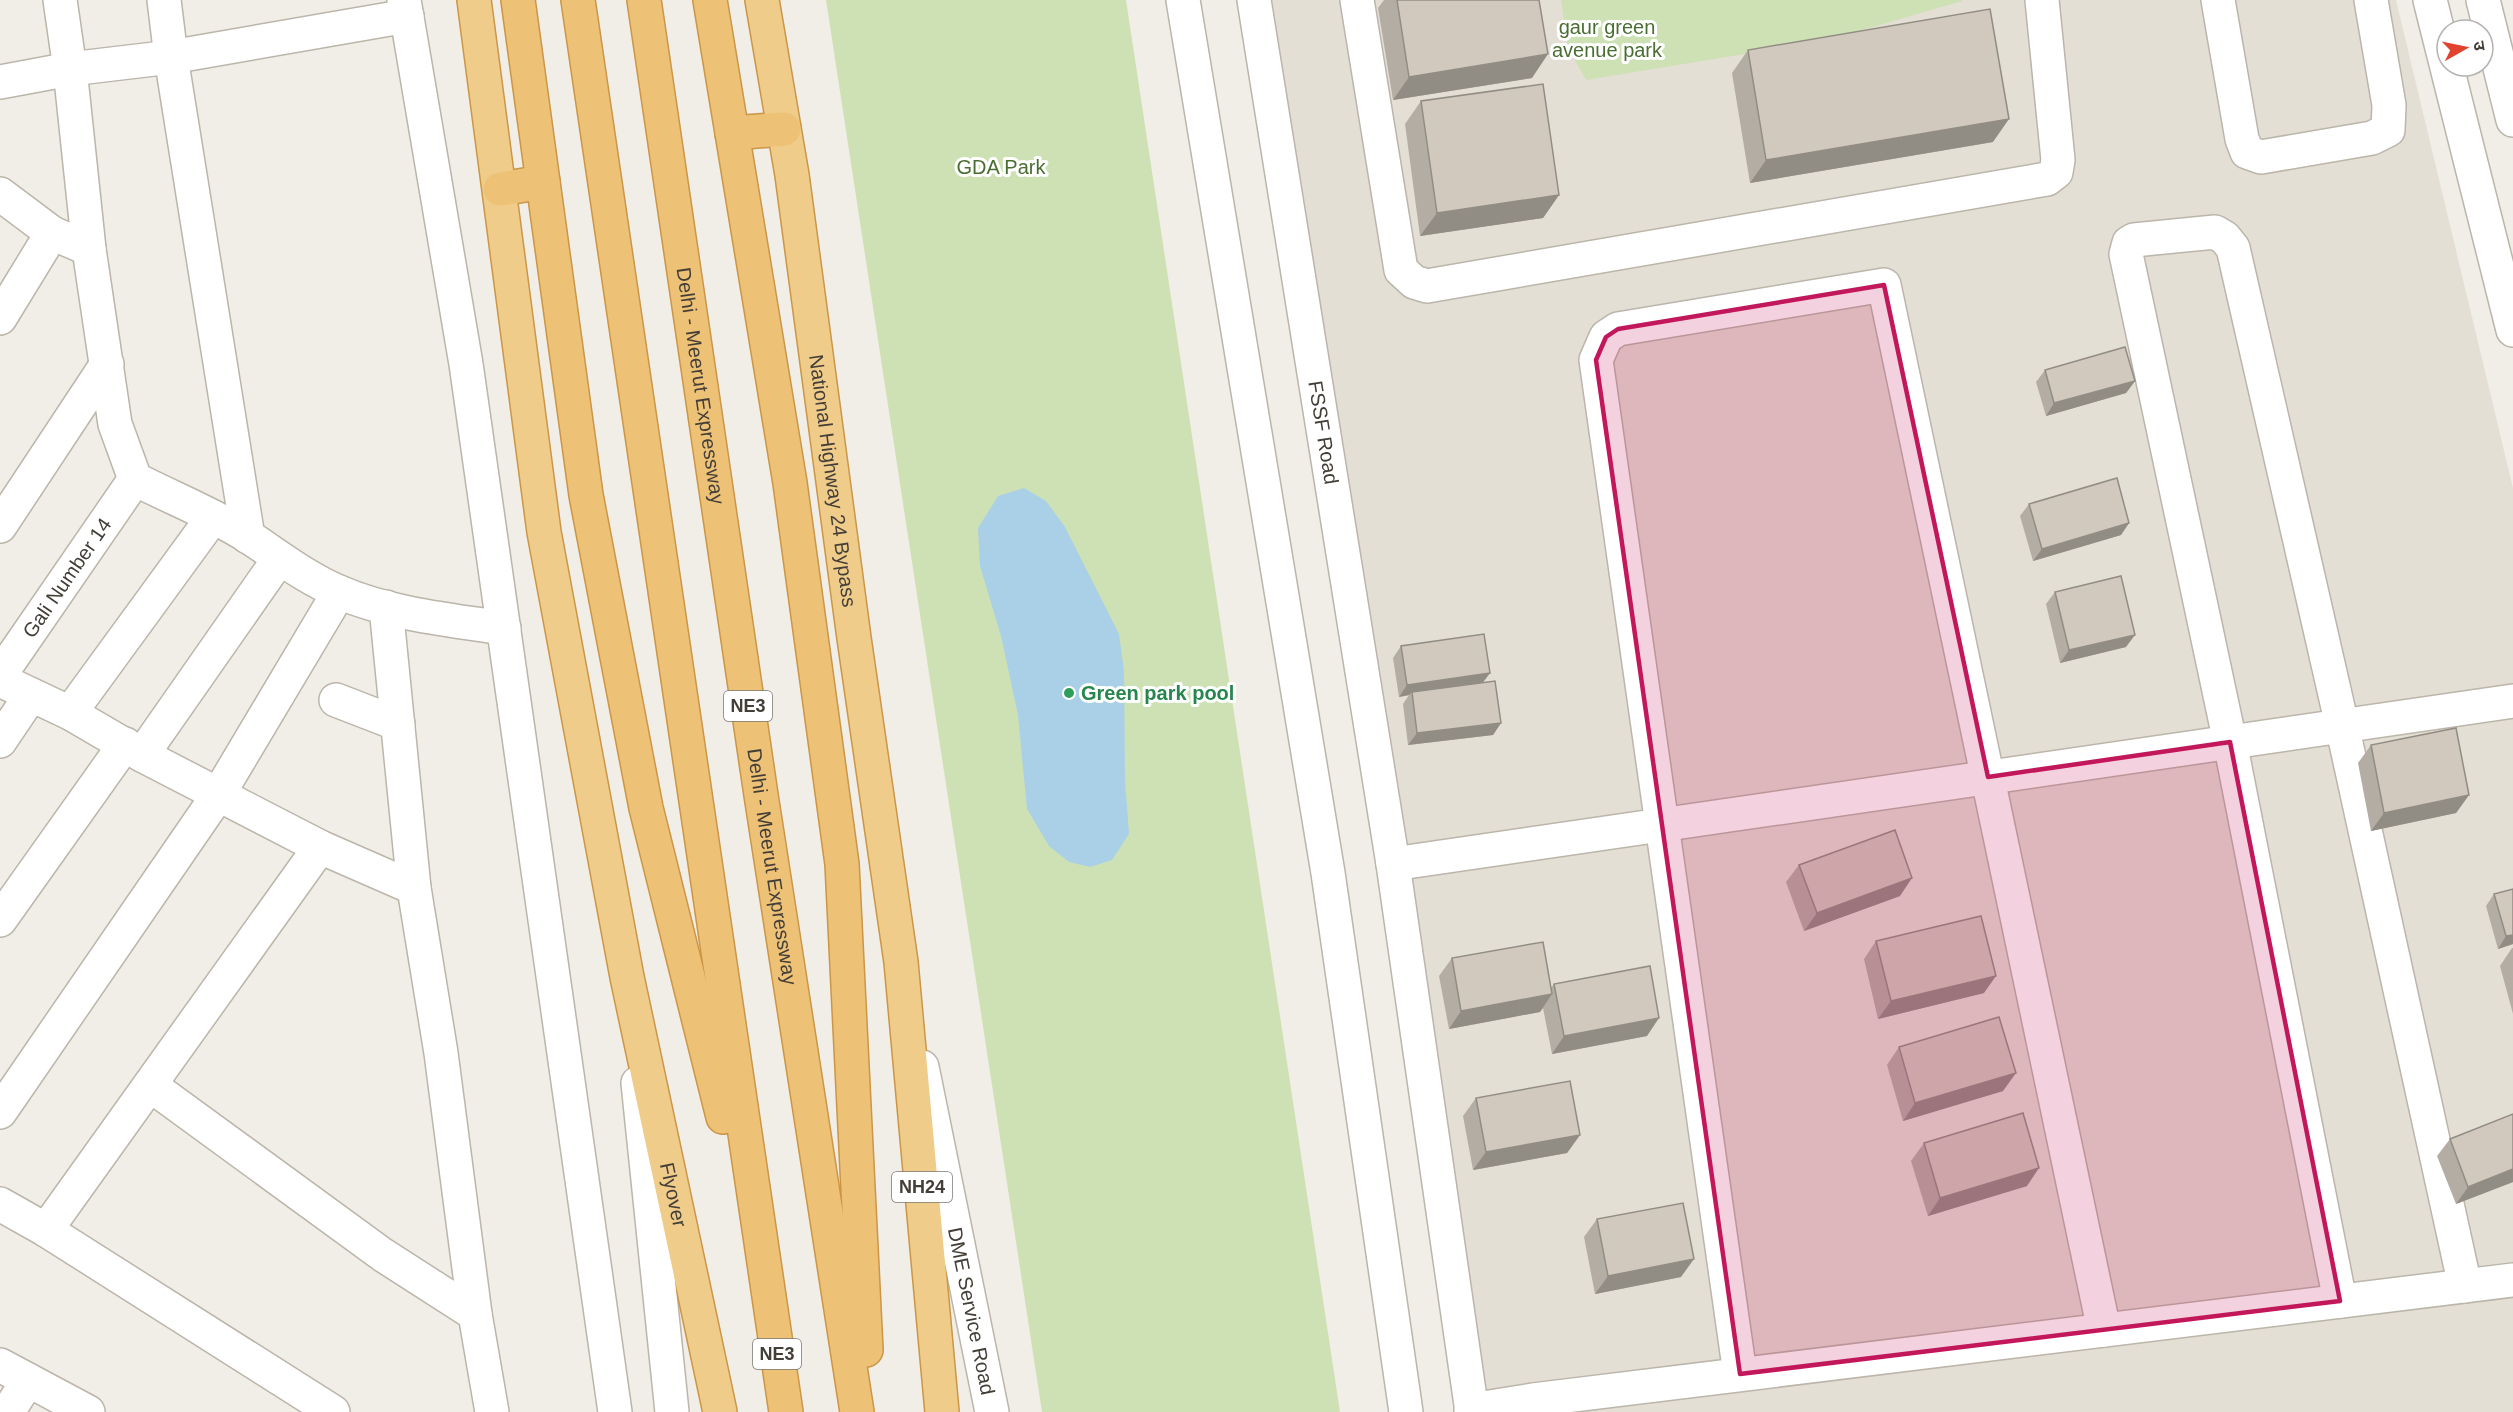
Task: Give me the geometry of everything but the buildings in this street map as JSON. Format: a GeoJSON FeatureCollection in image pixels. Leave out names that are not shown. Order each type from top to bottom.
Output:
{"type":"FeatureCollection","features":[{"type":"Feature","properties":{"kind":"highway","name":"Flyover"},"geometry":{"type":"LineString","coordinates":[[474,0],[544,532],[627,977],[720,1412]]}},
{"type":"Feature","properties":{"kind":"highway"},"geometry":{"type":"LineString","coordinates":[[518,0],[586,495],[646,808],[769,1296]]}},
{"type":"Feature","properties":{"kind":"highway","name":"NE3"},"geometry":{"type":"LineString","coordinates":[[578,0],[786,1412]]}},
{"type":"Feature","properties":{"kind":"highway","name":"Delhi - Meerut Expressway"},"geometry":{"type":"LineString","coordinates":[[644,0],[761,795],[857,1412]]}},
{"type":"Feature","properties":{"kind":"highway"},"geometry":{"type":"LineString","coordinates":[[710,0],[790,483],[842,864],[869,1412]]}},
{"type":"Feature","properties":{"kind":"highway","name":"National Highway 24 Bypass"},"geometry":{"type":"LineString","coordinates":[[762,0],[784,129],[901,962]]}},
{"type":"Feature","properties":{"kind":"highway"},"geometry":{"type":"LineString","coordinates":[[732,133],[784,129]]}},
{"type":"Feature","properties":{"kind":"highway"},"geometry":{"type":"LineString","coordinates":[[500,189],[543,182]]}},
{"type":"Feature","properties":{"kind":"highway","name":"NH24"},"geometry":{"type":"LineString","coordinates":[[901,962],[942,1412]]}},
{"type":"Feature","properties":{"kind":"street"},"geometry":{"type":"LineString","coordinates":[[60,0],[70,69],[89,249],[116,424],[135,479],[248,537],[279,559],[339,592],[431,618],[504,628]]}},
{"type":"Feature","properties":{"kind":"street"},"geometry":{"type":"LineString","coordinates":[[164,0],[171,57],[248,537]]}},
{"type":"Feature","properties":{"kind":"street"},"geometry":{"type":"LineString","coordinates":[[1183,0],[1328,873],[1406,1412]]}},
{"type":"Feature","properties":{"kind":"street","name":"FSSF Road"},"geometry":{"type":"LineString","coordinates":[[1254,0],[1393,864],[1472,1411]]}},
{"type":"Feature","properties":{"kind":"street"},"geometry":{"type":"LineString","coordinates":[[1357,0],[1401,270],[1413,282],[1427,286],[2047,179],[2056,172],[2058,160],[2042,0]]}},
{"type":"Feature","properties":{"kind":"street"},"geometry":{"type":"LineString","coordinates":[[2218,0],[2242,139],[2247,152],[2261,157],[2372,138],[2388,130],[2389,105],[2371,0]]}},
{"type":"Feature","properties":{"kind":"street"},"geometry":{"type":"LineString","coordinates":[[2430,0],[2513,330]]}},
{"type":"Feature","properties":{"kind":"street"},"geometry":{"type":"LineString","coordinates":[[2483,0],[2513,120]]}},
{"type":"Feature","properties":{"kind":"street"},"geometry":{"type":"LineString","coordinates":[[0,82],[70,69],[171,57],[405,8],[466,364],[615,1412]]}},
{"type":"Feature","properties":{"kind":"street"},"geometry":{"type":"LineString","coordinates":[[0,194],[52,233],[89,249]]}},
{"type":"Feature","properties":{"kind":"street"},"geometry":{"type":"LineString","coordinates":[[2340,1301],[2230,742],[2126,254],[2129,243],[2134,240],[2215,232],[2225,238],[2233,248],[2342,726],[2465,1286]]}},
{"type":"Feature","properties":{"kind":"street"},"geometry":{"type":"LineString","coordinates":[[0,318],[52,233]]}},
{"type":"Feature","properties":{"kind":"street"},"geometry":{"type":"LineString","coordinates":[[1740,1374],[1596,360],[1606,337],[1618,329],[1884,285],[2104,1330]]}},
{"type":"Feature","properties":{"kind":"street"},"geometry":{"type":"LineString","coordinates":[[0,526],[107,364]]}},
{"type":"Feature","properties":{"kind":"street","name":"Gali Number 14"},"geometry":{"type":"LineString","coordinates":[[0,678],[135,479]]}},
{"type":"Feature","properties":{"kind":"street"},"geometry":{"type":"LineString","coordinates":[[70,713],[213,518]]}},
{"type":"Feature","properties":{"kind":"street"},"geometry":{"type":"LineString","coordinates":[[0,920],[279,559]]}},
{"type":"Feature","properties":{"kind":"street"},"geometry":{"type":"LineString","coordinates":[[0,1112],[218,795],[339,592]]}},
{"type":"Feature","properties":{"kind":"street"},"geometry":{"type":"LineString","coordinates":[[386,607],[414,888],[441,1053],[475,1314],[492,1412]]}},
{"type":"Feature","properties":{"kind":"street"},"geometry":{"type":"LineString","coordinates":[[0,678],[70,713],[218,795],[320,846],[414,888]]}},
{"type":"Feature","properties":{"kind":"street"},"geometry":{"type":"LineString","coordinates":[[0,741],[31,695]]}},
{"type":"Feature","properties":{"kind":"street"},"geometry":{"type":"LineString","coordinates":[[336,700],[398,724]]}},
{"type":"Feature","properties":{"kind":"street"},"geometry":{"type":"LineString","coordinates":[[1393,864],[2513,701]]}},
{"type":"Feature","properties":{"kind":"street"},"geometry":{"type":"LineString","coordinates":[[46,1230],[320,846]]}},
{"type":"Feature","properties":{"kind":"street","name":"DME Service Road"},"geometry":{"type":"LineString","coordinates":[[901,962],[992,1412]]}},
{"type":"Feature","properties":{"kind":"street"},"geometry":{"type":"LineString","coordinates":[[627,977],[672,1412]]}},
{"type":"Feature","properties":{"kind":"street"},"geometry":{"type":"LineString","coordinates":[[150,1085],[383,1255],[475,1314]]}},
{"type":"Feature","properties":{"kind":"street"},"geometry":{"type":"LineString","coordinates":[[0,1204],[46,1230],[333,1412]]}},
{"type":"Feature","properties":{"kind":"street"},"geometry":{"type":"LineString","coordinates":[[1472,1411],[1533,1400],[2513,1280]]}},
{"type":"Feature","properties":{"kind":"street"},"geometry":{"type":"LineString","coordinates":[[0,1365],[88,1412]]}},
{"type":"Feature","properties":{"kind":"street"},"geometry":{"type":"LineString","coordinates":[[8,1412],[28,1380]]}},
{"type":"Feature","properties":{"kind":"highlighted area"},"geometry":{"type":"Polygon","coordinates":[[[1884,285],[1988,777],[2230,742],[2340,1301],[1740,1374],[1596,360],[1606,337],[1618,329],[1884,285]]]}},
{"type":"Feature","properties":{"kind":"shaded area"},"geometry":{"type":"Polygon","coordinates":[[[1272,0],[2396,0],[2513,488],[2513,1412],[1488,1412],[1272,0]]]}},
{"type":"Feature","properties":{"kind":"green space","name":"GDA Park"},"geometry":{"type":"Polygon","coordinates":[[[826,0],[1126,0],[1340,1412],[1042,1412],[826,0]]]}},
{"type":"Feature","properties":{"kind":"green space","name":"gaur green avenue park"},"geometry":{"type":"Polygon","coordinates":[[[1561,0],[1962,1],[1825,41],[1586,80],[1568,48],[1561,0]]]}},
{"type":"Feature","properties":{"kind":"water","name":"Green park pool"},"geometry":{"type":"Polygon","coordinates":[[[1024,488],[1046,501],[1065,527],[1119,634],[1124,671],[1125,779],[1129,834],[1112,860],[1090,867],[1069,862],[1049,846],[1027,809],[1018,715],[1001,636],[980,566],[978,528],[998,496],[1024,488]]]}},
{"type":"Feature","properties":{"kind":"place","name":"Green park pool"},"geometry":{"type":"Point","coordinates":[1069,693]}}]}
